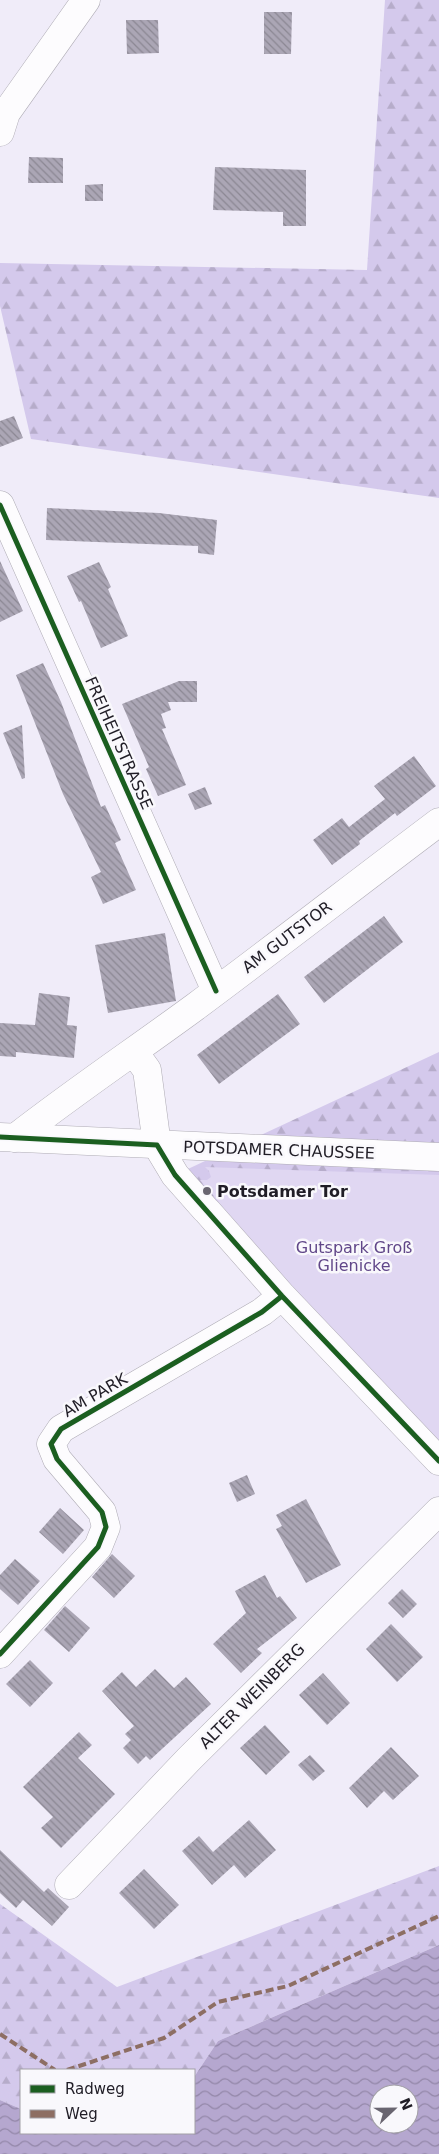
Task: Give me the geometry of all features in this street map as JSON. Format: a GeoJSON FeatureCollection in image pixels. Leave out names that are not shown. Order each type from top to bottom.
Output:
{"type":"FeatureCollection","features":[{"type":"Feature","properties":{"kind":"street"},"geometry":{"type":"LineString","coordinates":[[0,132],[6,114],[86,0]]}},
{"type":"Feature","properties":{"kind":"street","name":"FREIHEITSTRASSE"},"geometry":{"type":"LineString","coordinates":[[0,505],[216,991]]}},
{"type":"Feature","properties":{"kind":"street","name":"AM GUTSTOR"},"geometry":{"type":"LineString","coordinates":[[8,1138],[134,1052],[439,822]]}},
{"type":"Feature","properties":{"kind":"street"},"geometry":{"type":"LineString","coordinates":[[134,1052],[147,1070],[158,1145],[175,1175],[282,1296],[439,1460]]}},
{"type":"Feature","properties":{"kind":"street","name":"POTSDAMER CHAUSSEE"},"geometry":{"type":"LineString","coordinates":[[8,1138],[439,1157]]}},
{"type":"Feature","properties":{"kind":"street","name":"AM PARK"},"geometry":{"type":"LineString","coordinates":[[0,1654],[98,1547],[106,1527],[102,1512],[57,1459],[51,1444],[61,1429],[262,1312],[282,1296]]}},
{"type":"Feature","properties":{"kind":"street","name":"ALTER WEINBERG"},"geometry":{"type":"LineString","coordinates":[[70,1884],[188,1759],[439,1511]]}},
{"type":"Feature","properties":{"kind":"green space"},"geometry":{"type":"Polygon","coordinates":[[[385,0],[439,0],[439,498],[31,439],[0,306],[0,263],[367,270],[385,0]]]}},
{"type":"Feature","properties":{"kind":"green space","name":"Gutspark Groß Glienicke"},"geometry":{"type":"Polygon","coordinates":[[[439,1052],[439,1461],[175,1175],[439,1052]]]}},
{"type":"Feature","properties":{"kind":"green space","name":"Gutspark Groß Glienicke"},"geometry":{"type":"Polygon","coordinates":[[[205,1167],[439,1175],[439,1461],[199,1220],[219,1202],[200,1180],[207,1180],[211,1177],[205,1167]]]}},
{"type":"Feature","properties":{"kind":"green space"},"geometry":{"type":"Polygon","coordinates":[[[439,1866],[439,1945],[218,2041],[195,2076],[195,2069],[20,2069],[20,2109],[0,2100],[0,1904],[117,1987],[439,1866]]]}},
{"type":"Feature","properties":{"kind":"water"},"geometry":{"type":"Polygon","coordinates":[[[439,1945],[439,2154],[0,2154],[0,2100],[20,2109],[20,2134],[195,2134],[195,2076],[218,2041],[439,1945]]]}},
{"type":"Feature","properties":{"kind":"building"},"geometry":{"type":"Polygon","coordinates":[[[264,12],[292,12],[291,54],[264,54],[264,12]]]}},
{"type":"Feature","properties":{"kind":"building"},"geometry":{"type":"Polygon","coordinates":[[[126,20],[158,20],[159,53],[127,54],[126,20]]]}},
{"type":"Feature","properties":{"kind":"building"},"geometry":{"type":"Polygon","coordinates":[[[29,157],[63,158],[63,183],[28,183],[29,157]]]}},
{"type":"Feature","properties":{"kind":"building"},"geometry":{"type":"Polygon","coordinates":[[[215,167],[306,170],[306,226],[283,226],[283,212],[213,210],[215,167]]]}},
{"type":"Feature","properties":{"kind":"building"},"geometry":{"type":"Polygon","coordinates":[[[103,184],[103,201],[85,201],[85,185],[103,184]]]}},
{"type":"Feature","properties":{"kind":"building"},"geometry":{"type":"Polygon","coordinates":[[[14,416],[23,438],[0,447],[0,421],[14,416]]]}},
{"type":"Feature","properties":{"kind":"building"},"geometry":{"type":"Polygon","coordinates":[[[47,508],[159,513],[217,520],[214,555],[198,553],[198,546],[46,540],[47,508]]]}},
{"type":"Feature","properties":{"kind":"building"},"geometry":{"type":"Polygon","coordinates":[[[0,561],[23,611],[0,622],[0,561]]]}},
{"type":"Feature","properties":{"kind":"building"},"geometry":{"type":"Polygon","coordinates":[[[99,562],[111,587],[108,589],[128,636],[101,648],[81,601],[79,602],[67,576],[99,562]]]}},
{"type":"Feature","properties":{"kind":"building"},"geometry":{"type":"Polygon","coordinates":[[[43,663],[61,702],[101,807],[105,805],[121,840],[115,843],[136,890],[103,904],[91,877],[101,872],[63,794],[16,675],[43,663]]]}},
{"type":"Feature","properties":{"kind":"building"},"geometry":{"type":"Polygon","coordinates":[[[179,681],[197,681],[197,702],[168,702],[171,710],[161,714],[166,728],[162,729],[186,785],[158,796],[146,769],[149,767],[122,704],[179,681]]]}},
{"type":"Feature","properties":{"kind":"building"},"geometry":{"type":"Polygon","coordinates":[[[22,725],[25,778],[22,779],[3,733],[22,725]]]}},
{"type":"Feature","properties":{"kind":"building"},"geometry":{"type":"Polygon","coordinates":[[[414,756],[436,786],[397,816],[395,813],[359,841],[360,844],[332,865],[313,840],[342,818],[349,827],[385,799],[374,786],[414,756]]]}},
{"type":"Feature","properties":{"kind":"building"},"geometry":{"type":"Polygon","coordinates":[[[205,787],[212,804],[195,810],[188,794],[205,787]]]}},
{"type":"Feature","properties":{"kind":"building"},"geometry":{"type":"Polygon","coordinates":[[[384,916],[403,942],[324,1003],[304,977],[384,916]]]}},
{"type":"Feature","properties":{"kind":"building"},"geometry":{"type":"Polygon","coordinates":[[[165,933],[176,1001],[108,1013],[95,945],[165,933]]]}},
{"type":"Feature","properties":{"kind":"building"},"geometry":{"type":"Polygon","coordinates":[[[39,993],[70,997],[67,1025],[77,1026],[74,1058],[16,1052],[16,1057],[0,1056],[0,1023],[35,1025],[39,993]]]}},
{"type":"Feature","properties":{"kind":"building"},"geometry":{"type":"Polygon","coordinates":[[[278,994],[300,1024],[219,1084],[197,1055],[278,994]]]}},
{"type":"Feature","properties":{"kind":"building"},"geometry":{"type":"Polygon","coordinates":[[[247,1475],[255,1494],[237,1502],[229,1483],[247,1475]]]}},
{"type":"Feature","properties":{"kind":"building"},"geometry":{"type":"Polygon","coordinates":[[[306,1499],[341,1565],[306,1583],[276,1529],[282,1526],[276,1515],[306,1499]]]}},
{"type":"Feature","properties":{"kind":"building"},"geometry":{"type":"Polygon","coordinates":[[[60,1508],[84,1530],[63,1554],[39,1532],[60,1508]]]}},
{"type":"Feature","properties":{"kind":"building"},"geometry":{"type":"Polygon","coordinates":[[[112,1554],[135,1576],[114,1598],[92,1577],[112,1554]]]}},
{"type":"Feature","properties":{"kind":"building"},"geometry":{"type":"Polygon","coordinates":[[[15,1559],[40,1581],[18,1605],[0,1589],[0,1575],[15,1559]]]}},
{"type":"Feature","properties":{"kind":"building"},"geometry":{"type":"Polygon","coordinates":[[[265,1575],[277,1598],[280,1596],[297,1618],[257,1649],[262,1653],[241,1673],[213,1644],[246,1613],[235,1591],[265,1575]]]}},
{"type":"Feature","properties":{"kind":"building"},"geometry":{"type":"Polygon","coordinates":[[[402,1589],[417,1604],[403,1618],[388,1603],[402,1589]]]}},
{"type":"Feature","properties":{"kind":"building"},"geometry":{"type":"Polygon","coordinates":[[[65,1606],[90,1628],[69,1652],[44,1630],[65,1606]]]}},
{"type":"Feature","properties":{"kind":"building"},"geometry":{"type":"Polygon","coordinates":[[[391,1624],[423,1657],[397,1682],[366,1649],[391,1624]]]}},
{"type":"Feature","properties":{"kind":"building"},"geometry":{"type":"Polygon","coordinates":[[[30,1660],[53,1683],[30,1707],[6,1684],[30,1660]]]}},
{"type":"Feature","properties":{"kind":"building"},"geometry":{"type":"Polygon","coordinates":[[[155,1669],[174,1688],[186,1677],[211,1704],[150,1760],[146,1756],[138,1764],[123,1748],[131,1740],[125,1734],[134,1726],[102,1691],[122,1672],[136,1687],[155,1669]]]}},
{"type":"Feature","properties":{"kind":"building"},"geometry":{"type":"Polygon","coordinates":[[[323,1673],[350,1703],[327,1725],[299,1695],[323,1673]]]}},
{"type":"Feature","properties":{"kind":"building"},"geometry":{"type":"Polygon","coordinates":[[[265,1725],[290,1752],[266,1775],[240,1748],[265,1725]]]}},
{"type":"Feature","properties":{"kind":"building"},"geometry":{"type":"Polygon","coordinates":[[[79,1732],[92,1745],[78,1758],[115,1794],[61,1848],[41,1828],[53,1817],[23,1787],[79,1732]]]}},
{"type":"Feature","properties":{"kind":"building"},"geometry":{"type":"Polygon","coordinates":[[[391,1747],[419,1776],[393,1800],[384,1791],[367,1808],[349,1788],[391,1747]]]}},
{"type":"Feature","properties":{"kind":"building"},"geometry":{"type":"Polygon","coordinates":[[[310,1755],[325,1771],[313,1781],[298,1765],[310,1755]]]}},
{"type":"Feature","properties":{"kind":"building"},"geometry":{"type":"Polygon","coordinates":[[[249,1820],[276,1850],[245,1878],[234,1865],[212,1885],[182,1851],[199,1836],[213,1852],[249,1820]]]}},
{"type":"Feature","properties":{"kind":"building"},"geometry":{"type":"Polygon","coordinates":[[[0,1850],[44,1892],[48,1888],[69,1907],[52,1926],[23,1900],[16,1908],[0,1893],[0,1850]]]}},
{"type":"Feature","properties":{"kind":"building"},"geometry":{"type":"Polygon","coordinates":[[[144,1869],[179,1905],[154,1929],[119,1893],[144,1869]]]}},
{"type":"Feature","properties":{"kind":"marked path"},"geometry":{"type":"LineString","coordinates":[[70,2069],[164,2038],[218,2002],[288,1986],[439,1916]]}},
{"type":"Feature","properties":{"kind":"marked path"},"geometry":{"type":"LineString","coordinates":[[0,2034],[53,2069]]}},
{"type":"Feature","properties":{"kind":"cycle path"},"geometry":{"type":"LineString","coordinates":[[0,505],[216,991]]}},
{"type":"Feature","properties":{"kind":"cycle path"},"geometry":{"type":"LineString","coordinates":[[0,1137],[157,1145],[175,1175],[282,1296],[439,1461]]}},
{"type":"Feature","properties":{"kind":"cycle path"},"geometry":{"type":"LineString","coordinates":[[0,1654],[98,1547],[106,1527],[102,1512],[57,1459],[51,1444],[61,1429],[262,1312],[282,1296]]}},
{"type":"Feature","properties":{"kind":"place","name":"Potsdamer Tor"},"geometry":{"type":"Point","coordinates":[207,1191]}}]}
